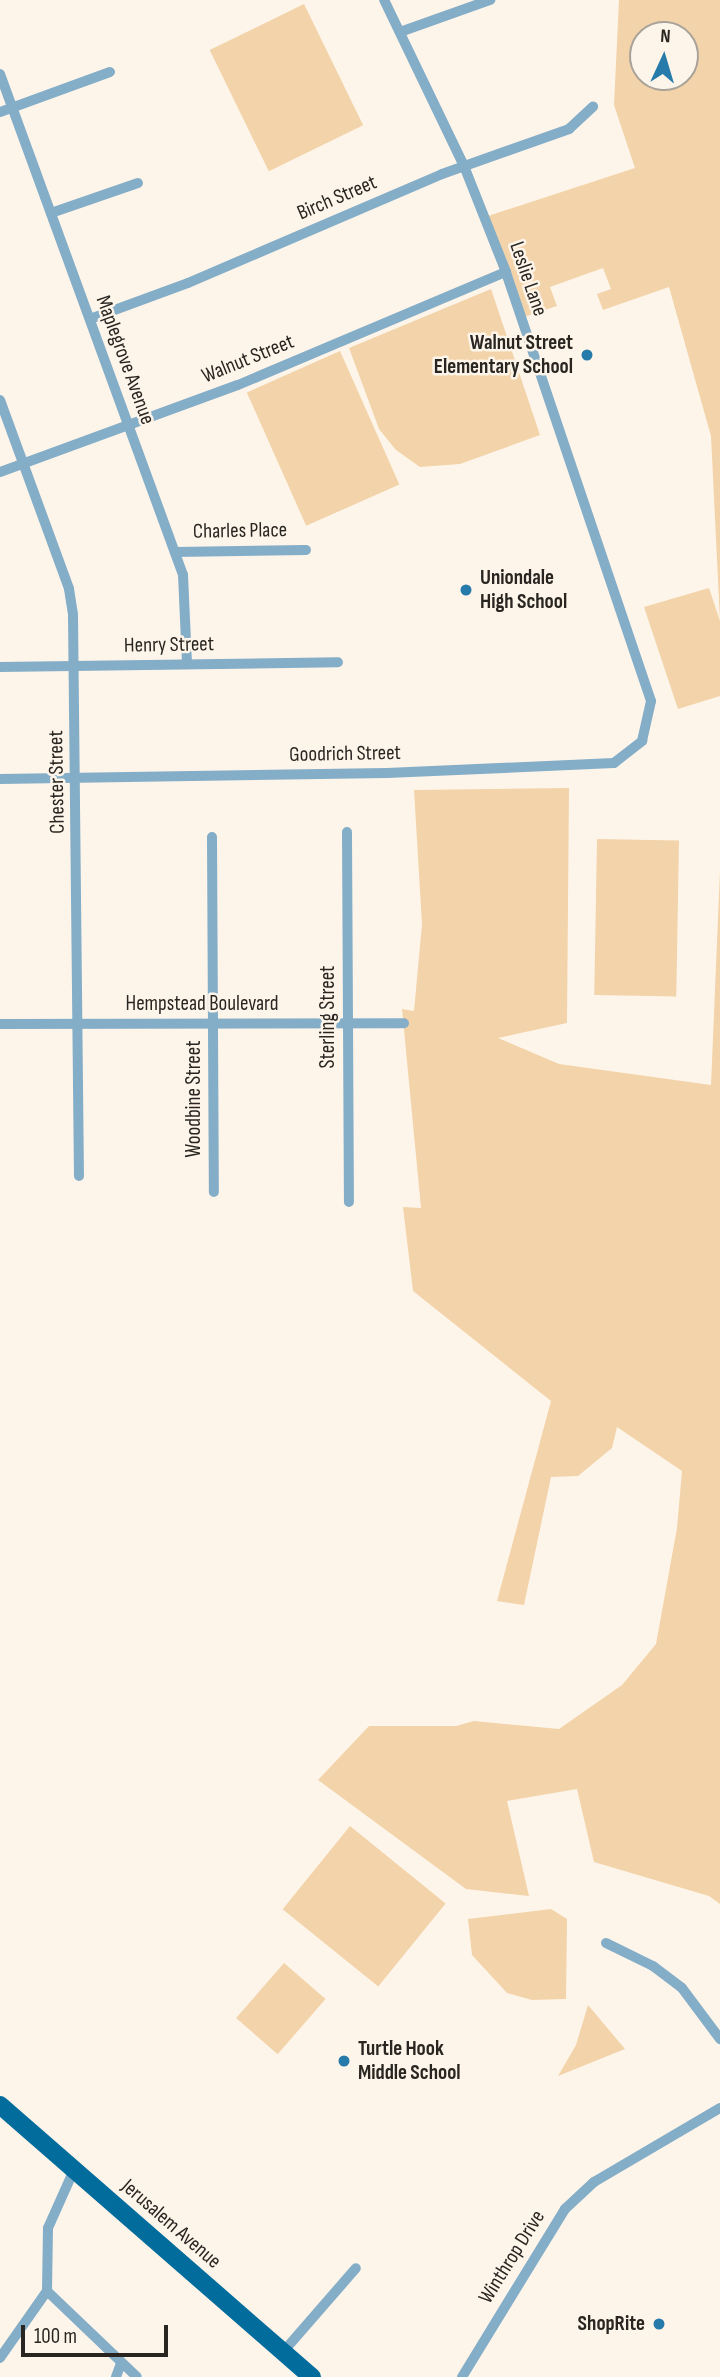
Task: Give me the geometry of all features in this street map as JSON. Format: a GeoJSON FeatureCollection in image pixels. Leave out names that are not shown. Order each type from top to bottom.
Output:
{"type":"FeatureCollection","features":[{"type":"Feature","properties":{"kind":"main road","name":"Jerusalem Avenue"},"geometry":{"type":"LineString","coordinates":[[0,2105],[312,2377]]}},
{"type":"Feature","properties":{"kind":"street","name":"Leslie Lane"},"geometry":{"type":"LineString","coordinates":[[384,0],[464,166],[506,272],[651,701]]}},
{"type":"Feature","properties":{"kind":"street"},"geometry":{"type":"LineString","coordinates":[[400,32],[489,0]]}},
{"type":"Feature","properties":{"kind":"street"},"geometry":{"type":"LineString","coordinates":[[0,112],[110,72]]}},
{"type":"Feature","properties":{"kind":"street","name":"Maplegrove Avenue"},"geometry":{"type":"LineString","coordinates":[[0,74],[175,552],[185,590],[187,664]]}},
{"type":"Feature","properties":{"kind":"street","name":"Birch Street"},"geometry":{"type":"LineString","coordinates":[[90,319],[188,283],[464,166],[569,129],[593,107]]}},
{"type":"Feature","properties":{"kind":"street"},"geometry":{"type":"LineString","coordinates":[[51,213],[138,183]]}},
{"type":"Feature","properties":{"kind":"street","name":"Walnut Street"},"geometry":{"type":"LineString","coordinates":[[0,472],[238,385],[506,272]]}},
{"type":"Feature","properties":{"kind":"street","name":"Chester Street"},"geometry":{"type":"LineString","coordinates":[[0,400],[69,589],[74,666],[76,778],[79,1176]]}},
{"type":"Feature","properties":{"kind":"street","name":"Charles Place"},"geometry":{"type":"LineString","coordinates":[[175,552],[306,550]]}},
{"type":"Feature","properties":{"kind":"street","name":"Henry Street"},"geometry":{"type":"LineString","coordinates":[[0,667],[338,662]]}},
{"type":"Feature","properties":{"kind":"street","name":"Goodrich Street"},"geometry":{"type":"LineString","coordinates":[[0,779],[387,774],[614,763],[642,741],[651,701]]}},
{"type":"Feature","properties":{"kind":"street","name":"Sterling Street"},"geometry":{"type":"LineString","coordinates":[[347,832],[349,1202]]}},
{"type":"Feature","properties":{"kind":"street","name":"Woodbine Street"},"geometry":{"type":"LineString","coordinates":[[212,837],[214,1192]]}},
{"type":"Feature","properties":{"kind":"street","name":"Hempstead Boulevard"},"geometry":{"type":"LineString","coordinates":[[0,1024],[404,1023]]}},
{"type":"Feature","properties":{"kind":"street"},"geometry":{"type":"LineString","coordinates":[[606,1943],[653,1966],[682,1988],[720,2039]]}},
{"type":"Feature","properties":{"kind":"street","name":"Winthrop Drive"},"geometry":{"type":"LineString","coordinates":[[461,2377],[565,2209],[594,2182],[720,2108]]}},
{"type":"Feature","properties":{"kind":"street"},"geometry":{"type":"LineString","coordinates":[[0,2358],[47,2291],[48,2228],[74,2170]]}},
{"type":"Feature","properties":{"kind":"street"},"geometry":{"type":"LineString","coordinates":[[283,2352],[356,2268]]}},
{"type":"Feature","properties":{"kind":"street"},"geometry":{"type":"LineString","coordinates":[[47,2291],[137,2377]]}},
{"type":"Feature","properties":{"kind":"street"},"geometry":{"type":"LineString","coordinates":[[116,2377],[121,2363]]}},
{"type":"Feature","properties":{"kind":"shaded area"},"geometry":{"type":"Polygon","coordinates":[[[619,0],[720,0],[720,621],[711,436],[669,287],[603,310],[597,294],[611,289],[603,268],[550,287],[557,306],[521,318],[485,217],[635,168],[614,105],[619,0]]]}},
{"type":"Feature","properties":{"kind":"shaded area"},"geometry":{"type":"Polygon","coordinates":[[[304,4],[363,125],[269,171],[210,50],[304,4]]]}},
{"type":"Feature","properties":{"kind":"shaded area"},"geometry":{"type":"Polygon","coordinates":[[[491,289],[540,435],[460,464],[420,467],[396,450],[379,429],[349,348],[491,289]]]}},
{"type":"Feature","properties":{"kind":"shaded area"},"geometry":{"type":"Polygon","coordinates":[[[340,351],[399,484],[306,526],[247,392],[340,351]]]}},
{"type":"Feature","properties":{"kind":"shaded area"},"geometry":{"type":"Polygon","coordinates":[[[709,588],[720,621],[720,696],[678,709],[644,607],[709,588]]]}},
{"type":"Feature","properties":{"kind":"shaded area"},"geometry":{"type":"Polygon","coordinates":[[[569,788],[567,1023],[498,1038],[559,1064],[711,1085],[720,871],[720,1904],[709,1896],[594,1862],[577,1789],[507,1801],[529,1896],[466,1889],[318,1780],[369,1726],[456,1726],[474,1721],[559,1729],[622,1685],[656,1644],[677,1528],[682,1471],[617,1427],[612,1448],[578,1476],[551,1477],[524,1605],[497,1601],[551,1401],[413,1291],[403,1207],[421,1208],[402,1009],[414,1011],[422,924],[414,790],[569,788]]]}},
{"type":"Feature","properties":{"kind":"shaded area"},"geometry":{"type":"Polygon","coordinates":[[[597,839],[679,840],[676,996],[594,995],[597,839]]]}},
{"type":"Feature","properties":{"kind":"shaded area"},"geometry":{"type":"Polygon","coordinates":[[[350,1826],[446,1903],[378,1987],[283,1909],[350,1826]]]}},
{"type":"Feature","properties":{"kind":"shaded area"},"geometry":{"type":"Polygon","coordinates":[[[551,1909],[567,1919],[566,1999],[532,2000],[507,1993],[472,1955],[468,1919],[551,1909]]]}},
{"type":"Feature","properties":{"kind":"shaded area"},"geometry":{"type":"Polygon","coordinates":[[[284,1963],[326,1999],[278,2054],[236,2018],[284,1963]]]}},
{"type":"Feature","properties":{"kind":"shaded area"},"geometry":{"type":"Polygon","coordinates":[[[588,2005],[625,2049],[558,2076],[576,2045],[588,2005]]]}},
{"type":"Feature","properties":{"kind":"place","name":"Walnut Street Elementary School"},"geometry":{"type":"Point","coordinates":[587,355]}},
{"type":"Feature","properties":{"kind":"place","name":"Uniondale High School"},"geometry":{"type":"Point","coordinates":[466,590]}},
{"type":"Feature","properties":{"kind":"place","name":"Turtle Hook Middle School"},"geometry":{"type":"Point","coordinates":[344,2061]}},
{"type":"Feature","properties":{"kind":"place","name":"ShopRite"},"geometry":{"type":"Point","coordinates":[659,2324]}}]}
